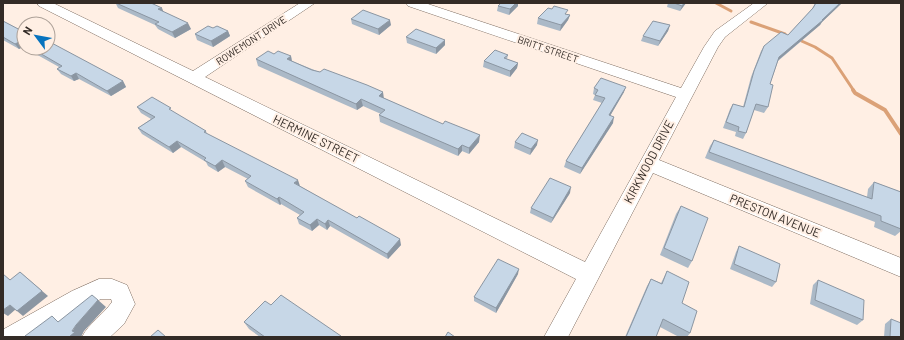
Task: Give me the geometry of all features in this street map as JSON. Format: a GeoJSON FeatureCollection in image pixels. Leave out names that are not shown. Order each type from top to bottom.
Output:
{"type":"FeatureCollection","features":[{"type":"Feature","properties":{"kind":"street","name":"HERMINE STREET"},"geometry":{"type":"LineString","coordinates":[[43,3],[589,275]]}},
{"type":"Feature","properties":{"kind":"street","name":"ROWEMONT DRIVE"},"geometry":{"type":"LineString","coordinates":[[193,78],[310,3]]}},
{"type":"Feature","properties":{"kind":"street","name":"BRITT STREET"},"geometry":{"type":"LineString","coordinates":[[412,3],[686,95]]}},
{"type":"Feature","properties":{"kind":"street","name":"KIRKWOOD DRIVE"},"geometry":{"type":"LineString","coordinates":[[556,337],[648,163],[720,34],[762,3]]}},
{"type":"Feature","properties":{"kind":"street","name":"PRESTON AVENUE"},"geometry":{"type":"LineString","coordinates":[[648,163],[901,268]]}},
{"type":"Feature","properties":{"kind":"street"},"geometry":{"type":"LineString","coordinates":[[12,337],[80,298],[99,289],[112,288],[119,292],[124,304],[116,316],[94,337]]}},
{"type":"Feature","properties":{"kind":"building"},"geometry":{"type":"Polygon","coordinates":[[[116,3],[151,3],[162,8],[158,9],[188,23],[172,32],[155,24],[159,22],[116,3]]]}},
{"type":"Feature","properties":{"kind":"building"},"geometry":{"type":"Polygon","coordinates":[[[501,3],[516,3],[510,9],[498,6],[501,3]]]}},
{"type":"Feature","properties":{"kind":"building"},"geometry":{"type":"Polygon","coordinates":[[[674,3],[684,3],[682,6],[674,3]]]}},
{"type":"Feature","properties":{"kind":"building"},"geometry":{"type":"Polygon","coordinates":[[[816,3],[840,3],[823,20],[779,57],[770,84],[773,85],[768,107],[756,104],[746,133],[738,131],[739,127],[726,122],[733,104],[744,107],[754,71],[764,46],[781,32],[788,35],[816,3]]]}},
{"type":"Feature","properties":{"kind":"building"},"geometry":{"type":"Polygon","coordinates":[[[554,6],[568,10],[565,14],[570,15],[561,25],[538,18],[548,8],[552,9],[554,6]]]}},
{"type":"Feature","properties":{"kind":"building"},"geometry":{"type":"Polygon","coordinates":[[[363,10],[390,20],[378,29],[351,19],[363,10]]]}},
{"type":"Feature","properties":{"kind":"building"},"geometry":{"type":"Polygon","coordinates":[[[3,21],[16,28],[16,44],[3,37],[3,21]]]}},
{"type":"Feature","properties":{"kind":"building"},"geometry":{"type":"Polygon","coordinates":[[[653,21],[670,25],[660,41],[643,36],[653,21]]]}},
{"type":"Feature","properties":{"kind":"building"},"geometry":{"type":"Polygon","coordinates":[[[208,26],[213,28],[217,26],[228,31],[211,41],[195,34],[208,26]]]}},
{"type":"Feature","properties":{"kind":"building"},"geometry":{"type":"Polygon","coordinates":[[[416,29],[445,40],[436,48],[406,37],[416,29]]]}},
{"type":"Feature","properties":{"kind":"building"},"geometry":{"type":"Polygon","coordinates":[[[56,45],[123,81],[107,91],[76,73],[71,76],[57,69],[62,66],[45,56],[56,56],[56,45]]]}},
{"type":"Feature","properties":{"kind":"building"},"geometry":{"type":"Polygon","coordinates":[[[495,50],[508,55],[504,58],[518,63],[510,71],[484,61],[495,50]]]}},
{"type":"Feature","properties":{"kind":"building"},"geometry":{"type":"Polygon","coordinates":[[[268,51],[274,54],[278,51],[291,56],[287,59],[312,70],[320,72],[324,69],[367,85],[383,92],[379,96],[443,124],[445,121],[480,135],[469,148],[462,145],[458,149],[379,115],[385,110],[361,99],[356,104],[256,59],[268,51]]]}},
{"type":"Feature","properties":{"kind":"building"},"geometry":{"type":"Polygon","coordinates":[[[601,78],[626,87],[609,115],[614,117],[582,168],[566,161],[605,98],[595,95],[598,90],[594,88],[601,78]]]}},
{"type":"Feature","properties":{"kind":"building"},"geometry":{"type":"Polygon","coordinates":[[[152,97],[206,131],[204,132],[298,180],[294,183],[357,218],[359,216],[400,239],[387,254],[328,220],[325,224],[317,219],[310,225],[297,218],[304,212],[279,197],[277,199],[245,181],[251,176],[222,160],[215,166],[204,160],[206,158],[177,141],[169,147],[138,128],[155,117],[137,107],[152,97]]]}},
{"type":"Feature","properties":{"kind":"building"},"geometry":{"type":"Polygon","coordinates":[[[522,133],[538,140],[531,149],[515,142],[522,133]]]}},
{"type":"Feature","properties":{"kind":"building"},"geometry":{"type":"Polygon","coordinates":[[[714,140],[872,199],[874,182],[901,192],[901,229],[881,221],[881,216],[709,152],[714,140]]]}},
{"type":"Feature","properties":{"kind":"building"},"geometry":{"type":"Polygon","coordinates":[[[550,178],[571,187],[553,218],[531,208],[550,178]]]}},
{"type":"Feature","properties":{"kind":"building"},"geometry":{"type":"Polygon","coordinates":[[[681,206],[708,218],[692,261],[664,248],[681,206]]]}},
{"type":"Feature","properties":{"kind":"building"},"geometry":{"type":"Polygon","coordinates":[[[739,246],[780,264],[776,282],[734,264],[739,246]]]}},
{"type":"Feature","properties":{"kind":"building"},"geometry":{"type":"Polygon","coordinates":[[[498,259],[519,269],[496,308],[474,297],[498,259]]]}},
{"type":"Feature","properties":{"kind":"building"},"geometry":{"type":"Polygon","coordinates":[[[667,271],[689,282],[682,303],[697,311],[690,333],[663,319],[656,337],[626,337],[651,279],[662,284],[667,271]]]}},
{"type":"Feature","properties":{"kind":"building"},"geometry":{"type":"Polygon","coordinates":[[[20,272],[42,291],[17,311],[10,305],[3,310],[3,274],[10,280],[20,272]]]}},
{"type":"Feature","properties":{"kind":"building"},"geometry":{"type":"Polygon","coordinates":[[[818,280],[864,300],[863,320],[815,300],[818,280]]]}},
{"type":"Feature","properties":{"kind":"building"},"geometry":{"type":"Polygon","coordinates":[[[92,295],[98,300],[76,325],[72,331],[75,332],[69,337],[25,336],[52,316],[58,322],[92,295]]]}},
{"type":"Feature","properties":{"kind":"building"},"geometry":{"type":"Polygon","coordinates":[[[281,295],[341,336],[265,337],[244,322],[265,301],[271,305],[281,295]]]}},
{"type":"Feature","properties":{"kind":"building"},"geometry":{"type":"Polygon","coordinates":[[[891,319],[901,323],[901,337],[890,337],[891,319]]]}},
{"type":"Feature","properties":{"kind":"building"},"geometry":{"type":"Polygon","coordinates":[[[158,330],[166,337],[150,337],[158,330]]]}},
{"type":"Feature","properties":{"kind":"building"},"geometry":{"type":"Polygon","coordinates":[[[448,332],[455,337],[445,337],[448,332]]]}},
{"type":"Feature","properties":{"kind":"waterway"},"geometry":{"type":"LineString","coordinates":[[716,3],[731,11]]}},
{"type":"Feature","properties":{"kind":"waterway"},"geometry":{"type":"LineString","coordinates":[[751,22],[785,34]]}},
{"type":"Feature","properties":{"kind":"waterway"},"geometry":{"type":"LineString","coordinates":[[797,39],[815,47],[832,58],[854,91]]}},
{"type":"Feature","properties":{"kind":"waterway"},"geometry":{"type":"LineString","coordinates":[[853,90],[855,93],[885,110],[901,134]]}}]}
